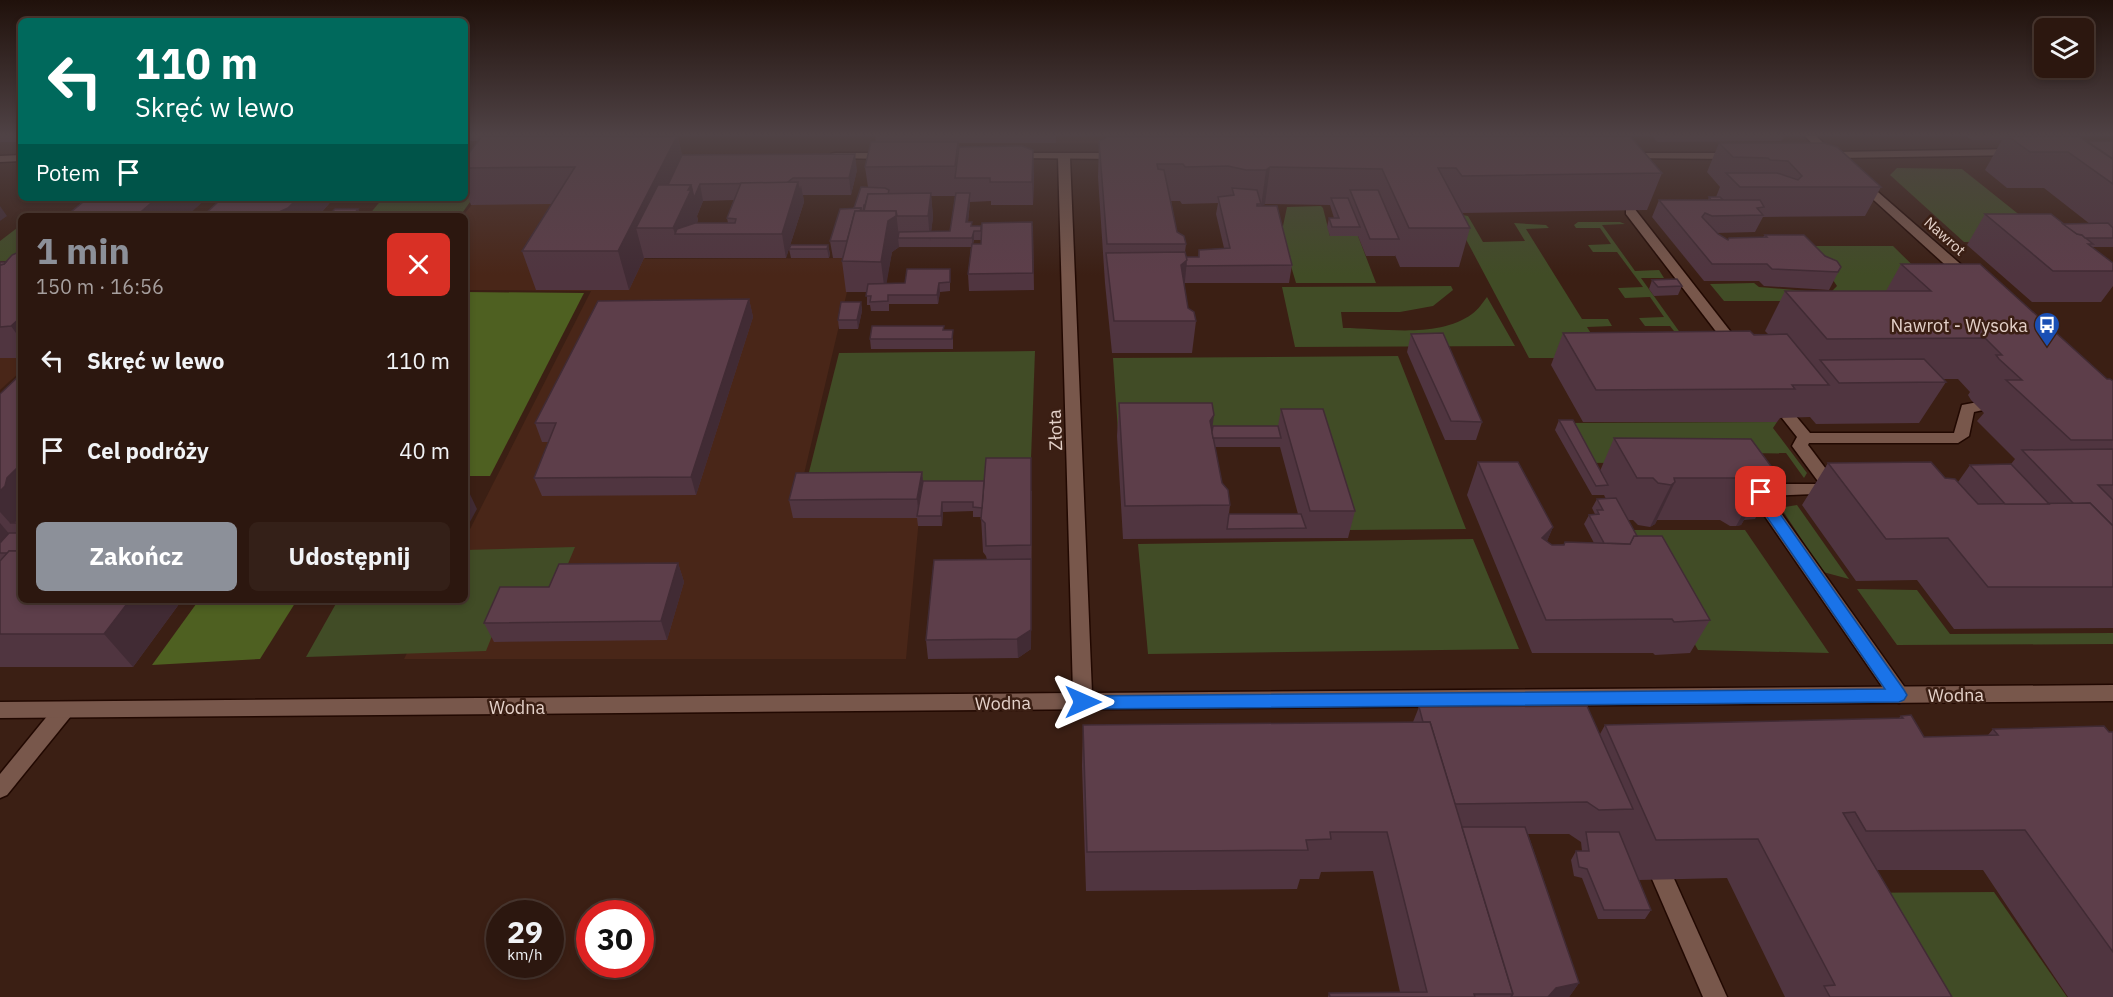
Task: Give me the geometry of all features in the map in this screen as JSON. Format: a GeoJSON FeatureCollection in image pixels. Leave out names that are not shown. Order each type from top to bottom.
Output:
{"type":"FeatureCollection","features":[{"type":"Feature","properties":{"kind":"street","name":"Złota"},"geometry":{"type":"LineString","coordinates":[[1065,183],[1083,702]]}},
{"type":"Feature","properties":{"kind":"street","name":"Nawrot"},"geometry":{"type":"LineString","coordinates":[[1861,183],[1983,290]]}},
{"type":"Feature","properties":{"kind":"street"},"geometry":{"type":"LineString","coordinates":[[1630,211],[1744,358]]}},
{"type":"Feature","properties":{"kind":"street"},"geometry":{"type":"LineString","coordinates":[[1899,695],[1761,498],[1761,492],[1833,489],[1800,446],[1801,441],[1806,438],[1958,438],[1961,436],[1967,408],[1978,407]]}},
{"type":"Feature","properties":{"kind":"street"},"geometry":{"type":"LineString","coordinates":[[1790,418],[1806,438]]}},
{"type":"Feature","properties":{"kind":"street","name":"Wodna"},"geometry":{"type":"LineString","coordinates":[[0,710],[2113,693]]}},
{"type":"Feature","properties":{"kind":"street"},"geometry":{"type":"LineString","coordinates":[[1581,698],[1590,720]]}},
{"type":"Feature","properties":{"kind":"street"},"geometry":{"type":"LineString","coordinates":[[0,789],[64,710]]}},
{"type":"Feature","properties":{"kind":"street"},"geometry":{"type":"LineString","coordinates":[[1663,879],[1715,997]]}},
{"type":"Feature","properties":{"kind":"shaded area"},"geometry":{"type":"Polygon","coordinates":[[[488,183],[681,183],[645,259],[855,258],[800,491],[919,518],[906,659],[404,659],[432,603],[468,603],[468,533],[591,291],[468,290],[468,213],[465,213],[488,183]]]}},
{"type":"Feature","properties":{"kind":"shaded area"},"geometry":{"type":"Polygon","coordinates":[[[0,358],[18,358],[18,374],[0,390],[0,358]]]}},
{"type":"Feature","properties":{"kind":"green space"},"geometry":{"type":"Polygon","coordinates":[[[468,183],[484,183],[462,213],[370,213],[380,201],[468,201],[468,183]]]}},
{"type":"Feature","properties":{"kind":"green space"},"geometry":{"type":"Polygon","coordinates":[[[1898,183],[1979,183],[2052,241],[1964,242],[1898,183]]]}},
{"type":"Feature","properties":{"kind":"green space"},"geometry":{"type":"Polygon","coordinates":[[[1321,206],[1330,236],[1358,236],[1376,283],[1296,283],[1280,229],[1283,226],[1287,207],[1321,206]]]}},
{"type":"Feature","properties":{"kind":"green space"},"geometry":{"type":"Polygon","coordinates":[[[1452,213],[1468,216],[1483,242],[1525,241],[1514,223],[1546,225],[1549,228],[1526,229],[1582,319],[1608,319],[1612,326],[1587,327],[1597,343],[1632,358],[1529,358],[1452,213]]]}},
{"type":"Feature","properties":{"kind":"green space"},"geometry":{"type":"Polygon","coordinates":[[[1578,222],[1625,224],[1602,225],[1635,271],[1659,270],[1664,278],[1641,278],[1686,341],[1681,340],[1670,326],[1645,326],[1639,318],[1664,317],[1650,297],[1625,298],[1618,288],[1643,287],[1617,252],[1593,252],[1588,245],[1611,244],[1600,228],[1576,228],[1574,225],[1578,222]]]}},
{"type":"Feature","properties":{"kind":"green space"},"geometry":{"type":"Polygon","coordinates":[[[18,227],[18,261],[0,261],[0,241],[18,227]]]}},
{"type":"Feature","properties":{"kind":"green space"},"geometry":{"type":"Polygon","coordinates":[[[1794,246],[1893,246],[1949,301],[1724,301],[1710,284],[1754,283],[1759,287],[1830,293],[1837,286],[1831,277],[1794,246]]]}},
{"type":"Feature","properties":{"kind":"green space"},"geometry":{"type":"Polygon","coordinates":[[[1451,286],[1453,290],[1433,306],[1400,312],[1341,312],[1343,328],[1409,330],[1443,327],[1472,314],[1487,297],[1515,346],[1295,347],[1282,287],[1451,286]]]}},
{"type":"Feature","properties":{"kind":"green space"},"geometry":{"type":"Polygon","coordinates":[[[468,292],[584,293],[490,476],[468,476],[468,292]]]}},
{"type":"Feature","properties":{"kind":"green space"},"geometry":{"type":"Polygon","coordinates":[[[1035,351],[1030,486],[806,484],[839,353],[1035,351]]]}},
{"type":"Feature","properties":{"kind":"green space"},"geometry":{"type":"Polygon","coordinates":[[[1398,356],[1466,529],[1350,530],[1320,429],[1118,432],[1113,358],[1398,356]]]}},
{"type":"Feature","properties":{"kind":"green space"},"geometry":{"type":"Polygon","coordinates":[[[1777,422],[1773,428],[1807,473],[1804,478],[1786,453],[1720,454],[1725,462],[1587,463],[1565,423],[1777,422]]]}},
{"type":"Feature","properties":{"kind":"green space"},"geometry":{"type":"Polygon","coordinates":[[[1797,505],[1849,579],[1823,572],[1783,511],[1785,507],[1797,505]]]}},
{"type":"Feature","properties":{"kind":"green space"},"geometry":{"type":"Polygon","coordinates":[[[1630,530],[1745,530],[1829,653],[1698,650],[1630,530]]]}},
{"type":"Feature","properties":{"kind":"green space"},"geometry":{"type":"Polygon","coordinates":[[[1473,539],[1519,649],[1148,654],[1138,544],[1473,539]]]}},
{"type":"Feature","properties":{"kind":"green space"},"geometry":{"type":"Polygon","coordinates":[[[575,547],[552,602],[506,601],[486,651],[306,657],[336,603],[468,603],[468,550],[575,547]]]}},
{"type":"Feature","properties":{"kind":"green space"},"geometry":{"type":"Polygon","coordinates":[[[1857,589],[1917,590],[1950,634],[2113,633],[2113,644],[1897,645],[1857,589]]]}},
{"type":"Feature","properties":{"kind":"green space"},"geometry":{"type":"Polygon","coordinates":[[[197,603],[295,603],[260,659],[152,665],[197,603]]]}},
{"type":"Feature","properties":{"kind":"green space"},"geometry":{"type":"Polygon","coordinates":[[[1994,892],[2067,997],[1903,997],[1830,893],[1994,892]]]}},
{"type":"Feature","properties":{"kind":"building"},"geometry":{"type":"Polygon","coordinates":[[[565,183],[653,183],[618,251],[522,251],[565,183]]]}},
{"type":"Feature","properties":{"kind":"building"},"geometry":{"type":"Polygon","coordinates":[[[669,183],[791,183],[700,184],[694,198],[691,185],[668,185],[669,183]]]}},
{"type":"Feature","properties":{"kind":"building"},"geometry":{"type":"Polygon","coordinates":[[[741,183],[798,183],[782,234],[675,234],[677,229],[695,223],[735,223],[736,219],[727,218],[741,183]]]}},
{"type":"Feature","properties":{"kind":"building"},"geometry":{"type":"Polygon","coordinates":[[[1102,183],[1167,183],[1177,232],[1184,236],[1186,244],[1107,244],[1102,183]]]}},
{"type":"Feature","properties":{"kind":"building"},"geometry":{"type":"Polygon","coordinates":[[[1388,183],[1446,183],[1470,228],[1409,228],[1388,183]]]}},
{"type":"Feature","properties":{"kind":"building"},"geometry":{"type":"Polygon","coordinates":[[[1736,183],[1876,183],[1881,187],[1740,187],[1736,183]]]}},
{"type":"Feature","properties":{"kind":"building"},"geometry":{"type":"Polygon","coordinates":[[[658,185],[691,185],[688,190],[691,190],[673,228],[636,228],[658,185]]]}},
{"type":"Feature","properties":{"kind":"building"},"geometry":{"type":"Polygon","coordinates":[[[861,187],[889,190],[888,194],[868,194],[863,211],[861,211],[861,208],[854,208],[861,187]]]}},
{"type":"Feature","properties":{"kind":"building"},"geometry":{"type":"Polygon","coordinates":[[[1232,188],[1257,190],[1261,204],[1257,206],[1277,206],[1292,265],[1186,266],[1186,257],[1199,257],[1199,250],[1230,248],[1218,197],[1234,195],[1232,188]]]}},
{"type":"Feature","properties":{"kind":"building"},"geometry":{"type":"Polygon","coordinates":[[[1350,190],[1378,190],[1399,239],[1370,239],[1350,190]]]}},
{"type":"Feature","properties":{"kind":"building"},"geometry":{"type":"Polygon","coordinates":[[[931,193],[928,216],[897,216],[896,211],[864,211],[868,194],[931,193]]]}},
{"type":"Feature","properties":{"kind":"building"},"geometry":{"type":"Polygon","coordinates":[[[956,193],[970,193],[966,222],[972,222],[971,226],[981,226],[981,231],[974,231],[972,238],[898,238],[899,232],[950,231],[956,193]]]}},
{"type":"Feature","properties":{"kind":"building"},"geometry":{"type":"Polygon","coordinates":[[[1709,197],[1720,197],[1723,200],[1711,200],[1709,197]]]}},
{"type":"Feature","properties":{"kind":"building"},"geometry":{"type":"Polygon","coordinates":[[[1331,198],[1348,198],[1360,227],[1332,227],[1329,218],[1339,218],[1331,198]]]}},
{"type":"Feature","properties":{"kind":"building"},"geometry":{"type":"Polygon","coordinates":[[[1659,200],[1760,200],[1764,207],[1757,208],[1763,215],[1712,216],[1705,213],[1702,217],[1718,234],[1728,240],[1729,238],[1767,237],[1765,235],[1804,235],[1825,256],[1837,261],[1841,267],[1838,272],[1772,269],[1767,264],[1712,264],[1659,200]]]}},
{"type":"Feature","properties":{"kind":"building"},"geometry":{"type":"Polygon","coordinates":[[[84,201],[154,201],[140,213],[70,213],[84,201]]]}},
{"type":"Feature","properties":{"kind":"building"},"geometry":{"type":"Polygon","coordinates":[[[218,202],[294,202],[277,213],[206,213],[218,202]]]}},
{"type":"Feature","properties":{"kind":"building"},"geometry":{"type":"Polygon","coordinates":[[[861,208],[860,211],[855,211],[847,241],[830,241],[840,209],[861,208]]]}},
{"type":"Feature","properties":{"kind":"building"},"geometry":{"type":"Polygon","coordinates":[[[335,209],[358,209],[355,213],[331,213],[335,209]]]}},
{"type":"Feature","properties":{"kind":"building"},"geometry":{"type":"Polygon","coordinates":[[[855,211],[896,211],[896,216],[888,221],[881,262],[842,261],[855,211]]]}},
{"type":"Feature","properties":{"kind":"building"},"geometry":{"type":"Polygon","coordinates":[[[1985,214],[2051,214],[2093,244],[2088,244],[2113,263],[2113,271],[2053,271],[1985,214]]]}},
{"type":"Feature","properties":{"kind":"building"},"geometry":{"type":"Polygon","coordinates":[[[1032,222],[1033,273],[968,274],[972,244],[981,244],[982,223],[1032,222]]]}},
{"type":"Feature","properties":{"kind":"building"},"geometry":{"type":"Polygon","coordinates":[[[2108,223],[2113,228],[2113,238],[2085,238],[2063,224],[2108,223]]]}},
{"type":"Feature","properties":{"kind":"building"},"geometry":{"type":"Polygon","coordinates":[[[791,245],[828,245],[827,249],[789,249],[791,245]]]}},
{"type":"Feature","properties":{"kind":"building"},"geometry":{"type":"Polygon","coordinates":[[[18,252],[18,320],[11,326],[0,327],[0,265],[18,252]]]}},
{"type":"Feature","properties":{"kind":"building"},"geometry":{"type":"Polygon","coordinates":[[[1185,252],[1187,260],[1181,265],[1188,308],[1194,312],[1196,321],[1114,321],[1106,253],[1185,252]]]}},
{"type":"Feature","properties":{"kind":"building"},"geometry":{"type":"Polygon","coordinates":[[[1901,264],[1980,264],[2107,379],[2113,381],[2113,440],[2071,440],[2006,380],[2022,380],[1999,359],[1996,355],[2002,355],[1985,338],[1827,339],[1785,291],[1931,291],[1901,264]]]}},
{"type":"Feature","properties":{"kind":"building"},"geometry":{"type":"Polygon","coordinates":[[[907,269],[950,269],[950,282],[939,283],[937,295],[888,295],[888,301],[870,302],[871,296],[866,296],[868,284],[905,283],[907,269]]]}},
{"type":"Feature","properties":{"kind":"building"},"geometry":{"type":"Polygon","coordinates":[[[1677,279],[1682,286],[1658,287],[1652,280],[1677,279]]]}},
{"type":"Feature","properties":{"kind":"building"},"geometry":{"type":"Polygon","coordinates":[[[749,299],[691,477],[534,478],[556,423],[535,423],[598,301],[749,299]]]}},
{"type":"Feature","properties":{"kind":"building"},"geometry":{"type":"Polygon","coordinates":[[[841,302],[861,302],[857,320],[838,320],[841,302]]]}},
{"type":"Feature","properties":{"kind":"building"},"geometry":{"type":"Polygon","coordinates":[[[872,326],[944,326],[943,330],[953,330],[952,339],[870,339],[872,326]]]}},
{"type":"Feature","properties":{"kind":"building"},"geometry":{"type":"Polygon","coordinates":[[[1750,331],[1754,335],[1787,334],[1829,385],[1792,385],[1795,389],[1596,390],[1563,333],[1750,331]]]}},
{"type":"Feature","properties":{"kind":"building"},"geometry":{"type":"Polygon","coordinates":[[[1443,333],[1482,422],[1451,421],[1411,334],[1443,333]]]}},
{"type":"Feature","properties":{"kind":"building"},"geometry":{"type":"Polygon","coordinates":[[[1924,359],[1946,382],[1839,383],[1820,360],[1924,359]]]}},
{"type":"Feature","properties":{"kind":"building"},"geometry":{"type":"Polygon","coordinates":[[[18,377],[18,467],[7,478],[5,486],[0,491],[0,394],[18,377]]]}},
{"type":"Feature","properties":{"kind":"building"},"geometry":{"type":"Polygon","coordinates":[[[1119,403],[1212,403],[1214,415],[1210,421],[1222,483],[1228,490],[1230,505],[1125,506],[1119,403]]]}},
{"type":"Feature","properties":{"kind":"building"},"geometry":{"type":"Polygon","coordinates":[[[1281,409],[1323,409],[1355,511],[1310,511],[1281,409]]]}},
{"type":"Feature","properties":{"kind":"building"},"geometry":{"type":"Polygon","coordinates":[[[1559,420],[1573,420],[1608,485],[1596,486],[1559,420]]]}},
{"type":"Feature","properties":{"kind":"building"},"geometry":{"type":"Polygon","coordinates":[[[1213,426],[1278,426],[1281,438],[1213,438],[1213,426]]]}},
{"type":"Feature","properties":{"kind":"building"},"geometry":{"type":"Polygon","coordinates":[[[1614,438],[1751,439],[1779,477],[1766,478],[1765,483],[1760,484],[1754,484],[1743,478],[1674,478],[1675,482],[1671,485],[1658,483],[1653,478],[1637,478],[1614,438]]]}},
{"type":"Feature","properties":{"kind":"building"},"geometry":{"type":"Polygon","coordinates":[[[2113,449],[2113,485],[2098,485],[2113,500],[2113,526],[2090,503],[2074,504],[2022,450],[2113,449]]]}},
{"type":"Feature","properties":{"kind":"building"},"geometry":{"type":"Polygon","coordinates":[[[986,458],[1031,458],[1031,545],[986,546],[985,523],[981,519],[986,458]]]}},
{"type":"Feature","properties":{"kind":"building"},"geometry":{"type":"Polygon","coordinates":[[[1478,462],[1518,462],[1553,527],[1542,538],[1552,545],[1564,545],[1565,542],[1630,544],[1634,536],[1662,536],[1710,620],[1674,622],[1672,619],[1546,620],[1478,462]]]}},
{"type":"Feature","properties":{"kind":"building"},"geometry":{"type":"Polygon","coordinates":[[[1931,462],[1945,478],[1955,479],[1978,504],[2090,503],[2113,526],[2113,587],[1988,587],[1948,538],[1886,539],[1828,463],[1931,462]]]}},
{"type":"Feature","properties":{"kind":"building"},"geometry":{"type":"Polygon","coordinates":[[[2011,464],[2049,504],[2005,504],[1970,465],[2011,464]]]}},
{"type":"Feature","properties":{"kind":"building"},"geometry":{"type":"Polygon","coordinates":[[[922,472],[917,499],[789,500],[796,473],[922,472]]]}},
{"type":"Feature","properties":{"kind":"building"},"geometry":{"type":"Polygon","coordinates":[[[923,481],[984,481],[982,508],[973,507],[973,502],[942,502],[941,516],[917,516],[923,481]]]}},
{"type":"Feature","properties":{"kind":"building"},"geometry":{"type":"Polygon","coordinates":[[[1616,498],[1637,536],[1634,536],[1630,544],[1604,543],[1589,515],[1599,514],[1597,510],[1603,510],[1597,499],[1616,498]]]}},
{"type":"Feature","properties":{"kind":"building"},"geometry":{"type":"Polygon","coordinates":[[[1229,514],[1301,514],[1306,528],[1227,529],[1229,514]]]}},
{"type":"Feature","properties":{"kind":"building"},"geometry":{"type":"Polygon","coordinates":[[[9,533],[18,533],[18,551],[0,553],[0,543],[9,533]]]}},
{"type":"Feature","properties":{"kind":"building"},"geometry":{"type":"Polygon","coordinates":[[[9,551],[18,551],[18,603],[128,603],[104,634],[0,634],[0,561],[9,551]]]}},
{"type":"Feature","properties":{"kind":"building"},"geometry":{"type":"Polygon","coordinates":[[[1031,559],[1031,630],[1017,639],[926,640],[934,560],[1031,559]]]}},
{"type":"Feature","properties":{"kind":"building"},"geometry":{"type":"Polygon","coordinates":[[[678,563],[661,621],[484,623],[500,587],[549,587],[559,564],[678,563]]]}},
{"type":"Feature","properties":{"kind":"building"},"geometry":{"type":"Polygon","coordinates":[[[1587,706],[1633,809],[1599,810],[1587,802],[1455,804],[1430,722],[1423,722],[1419,707],[1587,706]]]}},
{"type":"Feature","properties":{"kind":"building"},"geometry":{"type":"Polygon","coordinates":[[[1911,715],[1924,737],[1998,735],[1993,729],[2104,726],[2109,732],[2113,732],[2113,952],[2025,830],[1866,831],[1855,812],[1843,813],[1952,997],[1830,997],[1824,986],[1835,985],[1758,839],[1656,840],[1605,725],[1903,718],[1901,716],[1911,715]]]}},
{"type":"Feature","properties":{"kind":"building"},"geometry":{"type":"Polygon","coordinates":[[[1430,722],[1513,994],[1474,994],[1475,997],[1330,997],[1329,993],[1427,992],[1387,832],[1330,832],[1331,839],[1306,840],[1308,850],[1087,852],[1083,725],[1430,722]]]}},
{"type":"Feature","properties":{"kind":"building"},"geometry":{"type":"Polygon","coordinates":[[[1462,827],[1525,827],[1579,983],[1556,988],[1548,997],[1511,997],[1513,994],[1462,827]]]}},
{"type":"Feature","properties":{"kind":"building"},"geometry":{"type":"Polygon","coordinates":[[[1586,832],[1619,832],[1651,910],[1604,910],[1587,869],[1579,867],[1576,851],[1589,851],[1586,832]]]}},
{"type":"Feature","properties":{"kind":"place","name":"Nawrot - Wysoka"},"geometry":{"type":"Point","coordinates":[2047,348]}},
{"type":"Feature","properties":{"kind":"route"},"geometry":{"type":"LineString","coordinates":[[1083,702],[1899,695],[1761,498],[1761,492]]}}]}
